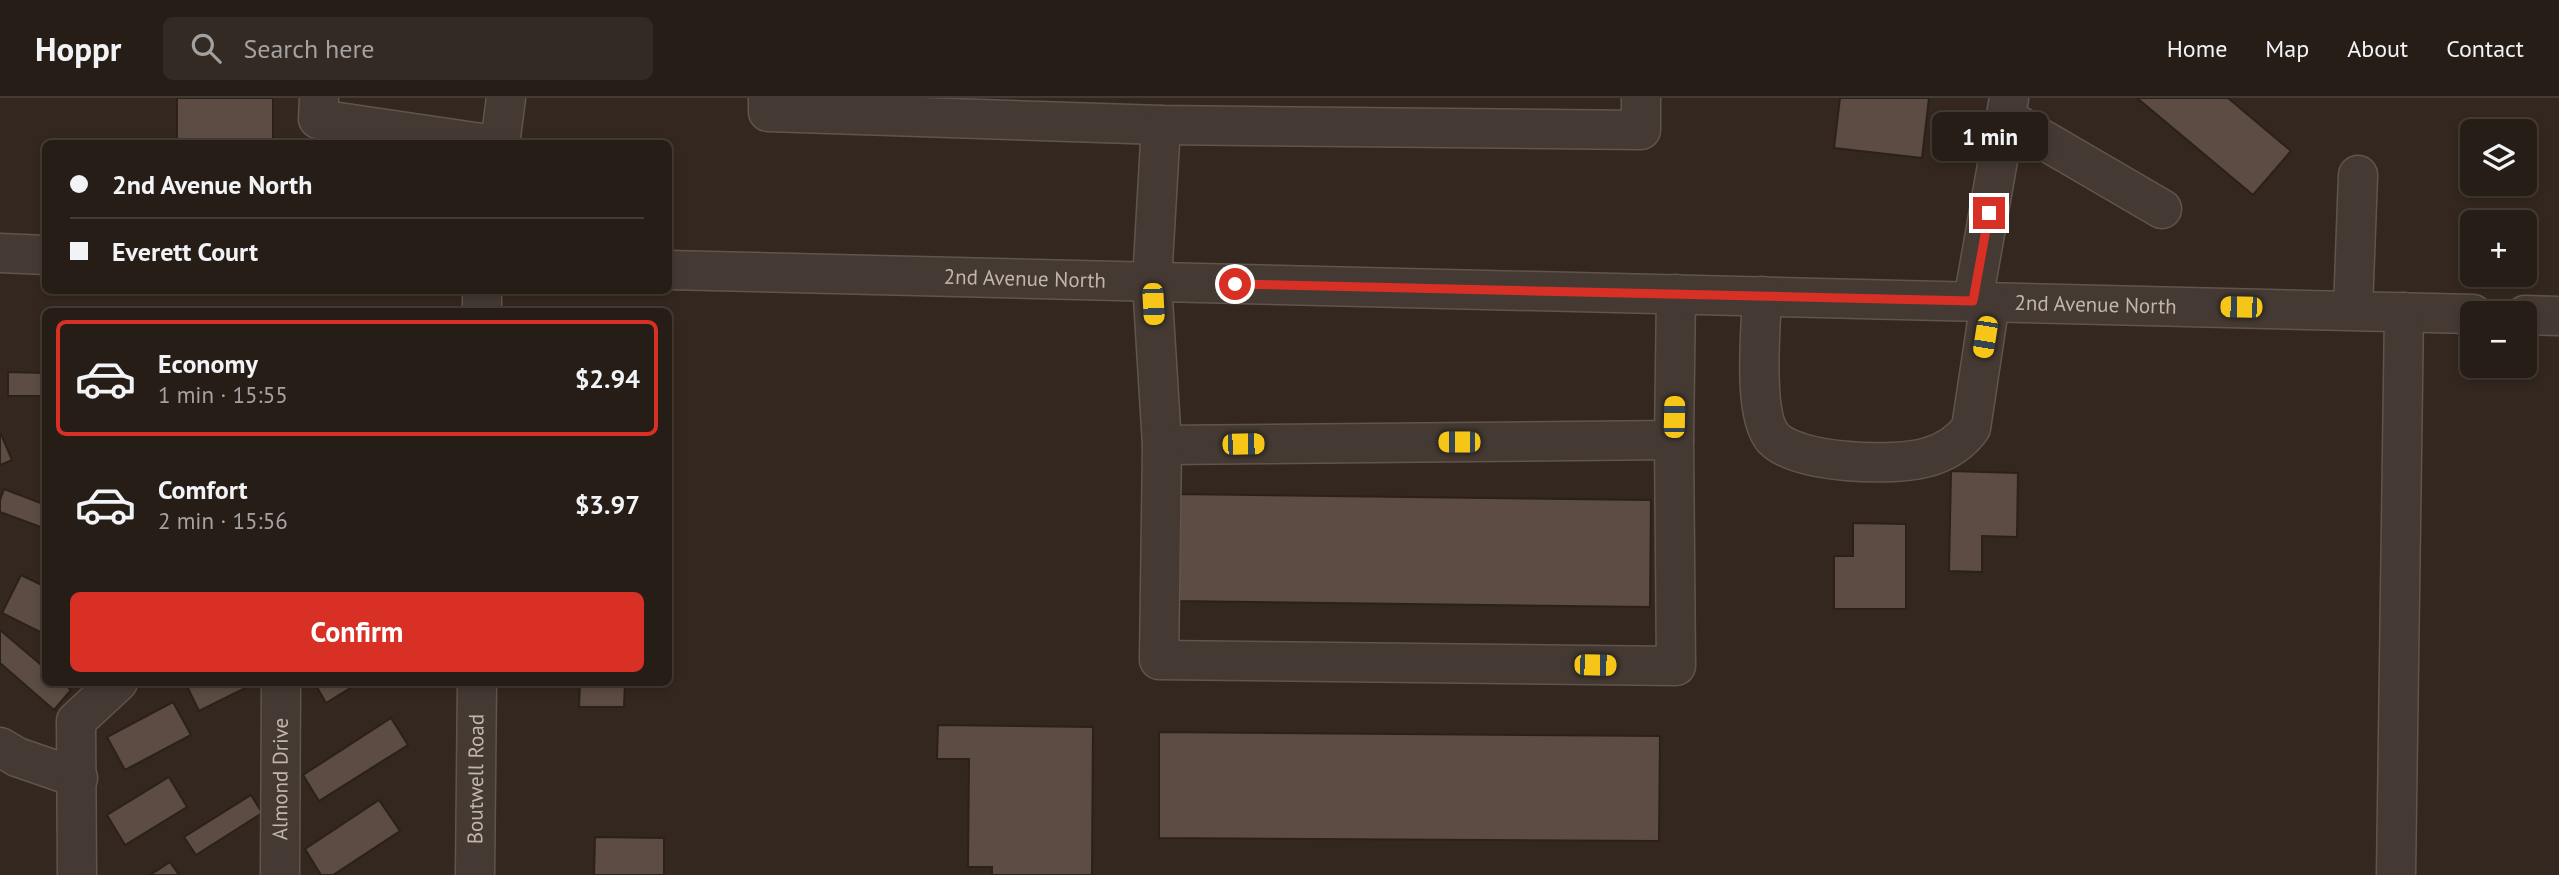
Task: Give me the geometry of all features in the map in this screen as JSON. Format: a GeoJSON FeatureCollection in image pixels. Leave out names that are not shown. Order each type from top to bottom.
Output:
{"type":"FeatureCollection","features":[{"type":"Feature","properties":{"kind":"street"},"geometry":{"type":"LineString","coordinates":[[319,98],[318,119],[461,140]]}},
{"type":"Feature","properties":{"kind":"street"},"geometry":{"type":"LineString","coordinates":[[500,140],[506,98]]}},
{"type":"Feature","properties":{"kind":"street"},"geometry":{"type":"LineString","coordinates":[[768,98],[768,112],[1161,125],[1641,130],[1641,98]]}},
{"type":"Feature","properties":{"kind":"street"},"geometry":{"type":"LineString","coordinates":[[1762,296],[1762,414],[1773,438],[1804,456],[1874,463],[1926,458],[1961,441],[1971,428],[1982,301],[2008,108],[2162,209]]}},
{"type":"Feature","properties":{"kind":"street"},"geometry":{"type":"LineString","coordinates":[[1161,125],[1152,282],[1162,445],[1158,660],[1676,666],[1676,294]]}},
{"type":"Feature","properties":{"kind":"street"},"geometry":{"type":"LineString","coordinates":[[2353,310],[2358,175]]}},
{"type":"Feature","properties":{"kind":"street"},"geometry":{"type":"LineString","coordinates":[[0,253],[42,255]]}},
{"type":"Feature","properties":{"kind":"street","name":"2nd Avenue North"},"geometry":{"type":"LineString","coordinates":[[672,270],[2460,314]]}},
{"type":"Feature","properties":{"kind":"street"},"geometry":{"type":"LineString","coordinates":[[2396,875],[2404,312]]}},
{"type":"Feature","properties":{"kind":"street"},"geometry":{"type":"LineString","coordinates":[[2537,315],[2559,316]]}},
{"type":"Feature","properties":{"kind":"street"},"geometry":{"type":"LineString","coordinates":[[1162,445],[1674,440]]}},
{"type":"Feature","properties":{"kind":"street"},"geometry":{"type":"LineString","coordinates":[[77,875],[76,721],[114,686]]}},
{"type":"Feature","properties":{"kind":"street","name":"Almond Drive"},"geometry":{"type":"LineString","coordinates":[[280,875],[281,686]]}},
{"type":"Feature","properties":{"kind":"street","name":"Boutwell Road"},"geometry":{"type":"LineString","coordinates":[[475,875],[477,686]]}},
{"type":"Feature","properties":{"kind":"street"},"geometry":{"type":"LineString","coordinates":[[0,747],[17,757],[78,778]]}},
{"type":"Feature","properties":{"kind":"building"},"geometry":{"type":"Polygon","coordinates":[[[177,98],[273,98],[273,140],[177,140],[177,98]]]}},
{"type":"Feature","properties":{"kind":"building"},"geometry":{"type":"Polygon","coordinates":[[[1840,98],[1929,98],[1922,158],[1834,148],[1840,98]]]}},
{"type":"Feature","properties":{"kind":"building"},"geometry":{"type":"Polygon","coordinates":[[[2137,98],[2228,98],[2291,151],[2253,195],[2137,98]]]}},
{"type":"Feature","properties":{"kind":"building"},"geometry":{"type":"Polygon","coordinates":[[[8,372],[42,373],[42,396],[8,396],[8,372]]]}},
{"type":"Feature","properties":{"kind":"building"},"geometry":{"type":"Polygon","coordinates":[[[0,432],[12,460],[0,465],[0,432]]]}},
{"type":"Feature","properties":{"kind":"building"},"geometry":{"type":"Polygon","coordinates":[[[1951,471],[2018,473],[2017,537],[1982,536],[1982,572],[1949,571],[1951,471]]]}},
{"type":"Feature","properties":{"kind":"building"},"geometry":{"type":"Polygon","coordinates":[[[4,489],[42,503],[42,528],[0,512],[4,489]]]}},
{"type":"Feature","properties":{"kind":"building"},"geometry":{"type":"Polygon","coordinates":[[[1174,494],[1651,500],[1650,607],[1173,601],[1174,494]]]}},
{"type":"Feature","properties":{"kind":"building"},"geometry":{"type":"Polygon","coordinates":[[[1853,523],[1906,524],[1906,609],[1834,609],[1834,556],[1853,556],[1853,523]]]}},
{"type":"Feature","properties":{"kind":"building"},"geometry":{"type":"Polygon","coordinates":[[[21,575],[42,585],[42,633],[2,613],[21,575]]]}},
{"type":"Feature","properties":{"kind":"building"},"geometry":{"type":"Polygon","coordinates":[[[0,630],[42,666],[42,686],[66,686],[71,690],[54,710],[0,663],[0,630]]]}},
{"type":"Feature","properties":{"kind":"building"},"geometry":{"type":"Polygon","coordinates":[[[187,686],[249,686],[199,711],[187,686]]]}},
{"type":"Feature","properties":{"kind":"building"},"geometry":{"type":"Polygon","coordinates":[[[316,686],[354,686],[326,703],[316,686]]]}},
{"type":"Feature","properties":{"kind":"building"},"geometry":{"type":"Polygon","coordinates":[[[580,686],[625,686],[624,707],[579,707],[580,686]]]}},
{"type":"Feature","properties":{"kind":"building"},"geometry":{"type":"Polygon","coordinates":[[[173,702],[191,735],[125,770],[107,737],[173,702]]]}},
{"type":"Feature","properties":{"kind":"building"},"geometry":{"type":"Polygon","coordinates":[[[391,718],[408,745],[319,801],[303,775],[391,718]]]}},
{"type":"Feature","properties":{"kind":"building"},"geometry":{"type":"Polygon","coordinates":[[[938,725],[1093,727],[1092,875],[992,875],[992,867],[968,867],[969,759],[937,759],[938,725]]]}},
{"type":"Feature","properties":{"kind":"building"},"geometry":{"type":"Polygon","coordinates":[[[1159,732],[1660,736],[1659,841],[1159,838],[1159,732]]]}},
{"type":"Feature","properties":{"kind":"building"},"geometry":{"type":"Polygon","coordinates":[[[169,777],[187,807],[125,845],[107,815],[169,777]]]}},
{"type":"Feature","properties":{"kind":"building"},"geometry":{"type":"Polygon","coordinates":[[[251,795],[262,813],[196,855],[184,837],[251,795]]]}},
{"type":"Feature","properties":{"kind":"building"},"geometry":{"type":"Polygon","coordinates":[[[379,800],[400,831],[333,875],[321,875],[305,849],[379,800]]]}},
{"type":"Feature","properties":{"kind":"building"},"geometry":{"type":"Polygon","coordinates":[[[595,837],[664,838],[664,875],[594,875],[595,837]]]}},
{"type":"Feature","properties":{"kind":"building"},"geometry":{"type":"Polygon","coordinates":[[[170,862],[179,875],[150,875],[170,862]]]}},
{"type":"Feature","properties":{"kind":"route"},"geometry":{"type":"LineString","coordinates":[[1235,284],[1973,301],[1989,213]]}}]}
